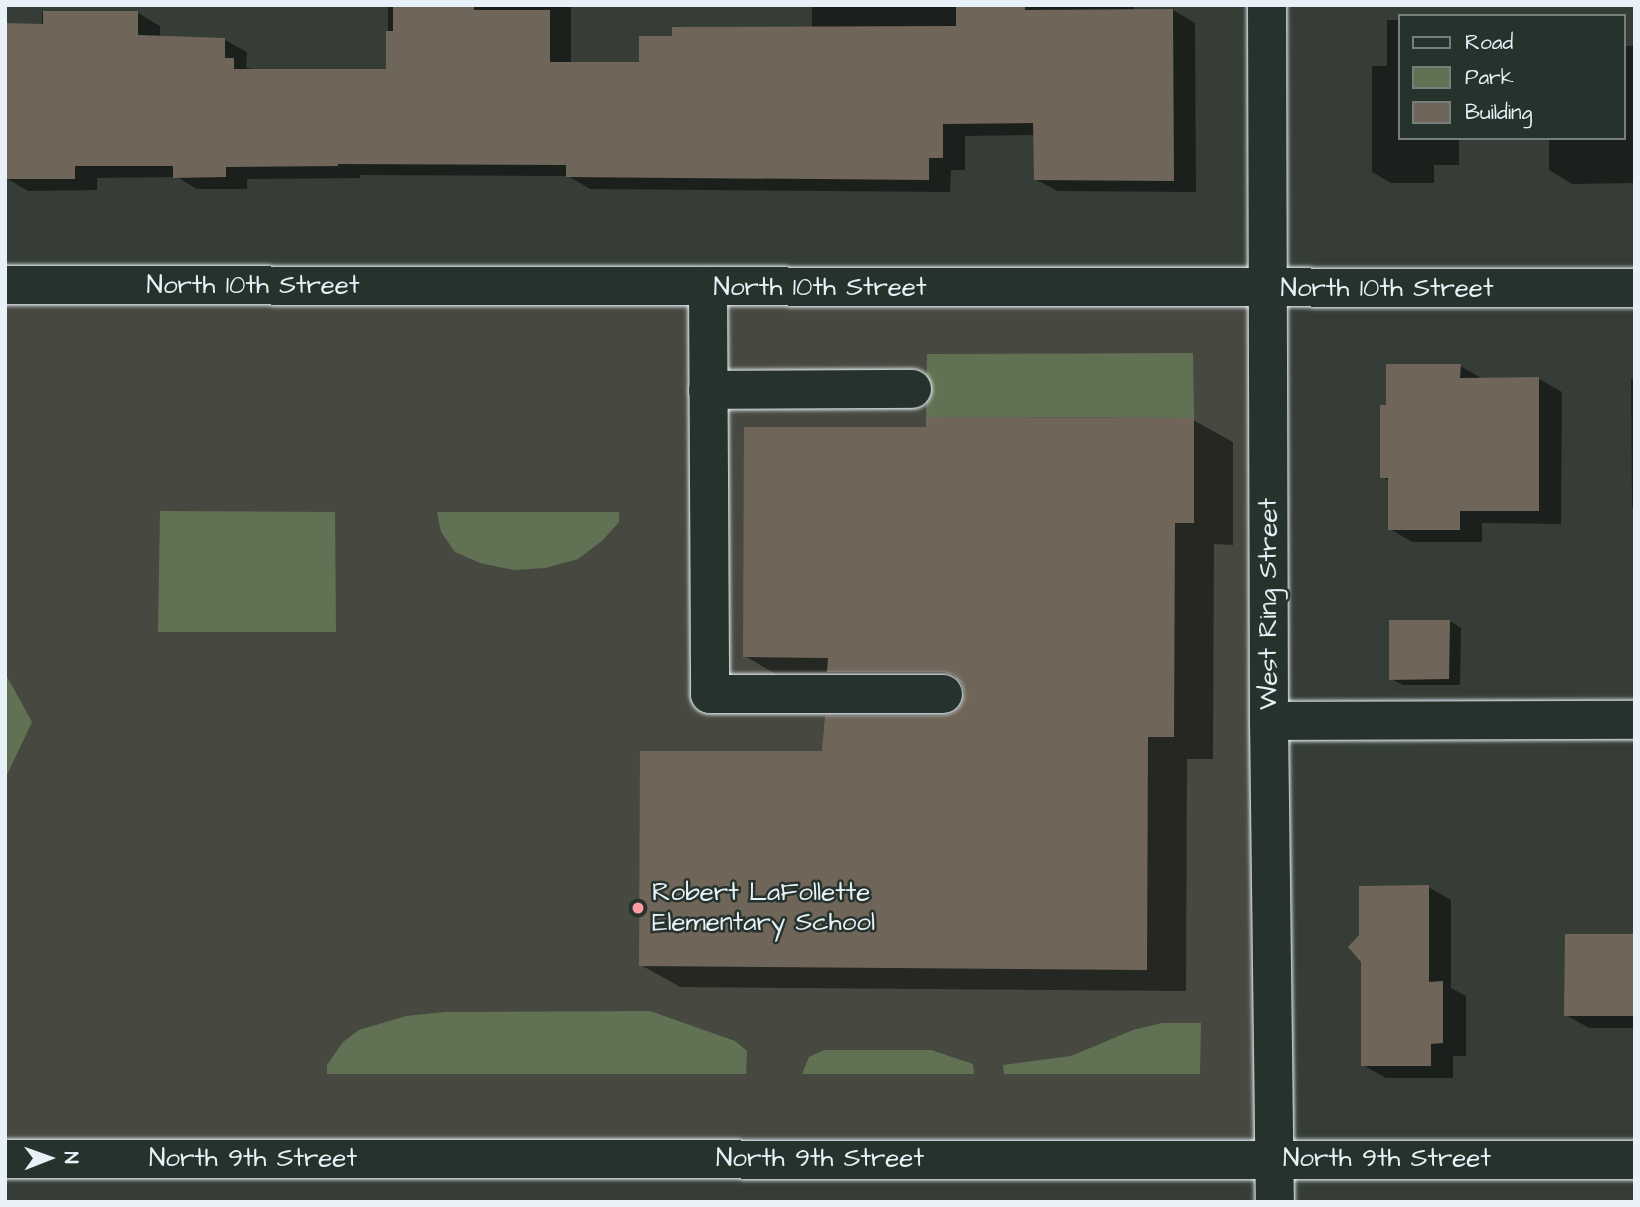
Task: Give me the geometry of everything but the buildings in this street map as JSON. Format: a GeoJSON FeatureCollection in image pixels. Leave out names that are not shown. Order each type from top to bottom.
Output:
{"type":"FeatureCollection","features":[{"type":"Feature","properties":{"kind":"street","name":"West Ring Street"},"geometry":{"type":"LineString","coordinates":[[1267,5],[1269,722],[1275,1202]]}},
{"type":"Feature","properties":{"kind":"street","name":"North 10th Street"},"geometry":{"type":"LineString","coordinates":[[5,285],[1635,288]]}},
{"type":"Feature","properties":{"kind":"street"},"geometry":{"type":"LineString","coordinates":[[708,288],[710,694],[943,694]]}},
{"type":"Feature","properties":{"kind":"street"},"geometry":{"type":"LineString","coordinates":[[708,390],[912,389]]}},
{"type":"Feature","properties":{"kind":"street"},"geometry":{"type":"LineString","coordinates":[[1269,722],[1635,720]]}},
{"type":"Feature","properties":{"kind":"street","name":"North 9th Street"},"geometry":{"type":"LineString","coordinates":[[5,1159],[1635,1160]]}},
{"type":"Feature","properties":{"kind":"shaded area","name":"Robert LaFollette Elementary School"},"geometry":{"type":"Polygon","coordinates":[[[5,285],[1269,289],[1275,1159],[5,1159],[5,285]]]}},
{"type":"Feature","properties":{"kind":"green space"},"geometry":{"type":"Polygon","coordinates":[[[1193,353],[1194,418],[926,417],[927,354],[1193,353]]]}},
{"type":"Feature","properties":{"kind":"green space"},"geometry":{"type":"Polygon","coordinates":[[[160,511],[335,512],[336,632],[158,632],[160,511]]]}},
{"type":"Feature","properties":{"kind":"green space"},"geometry":{"type":"Polygon","coordinates":[[[437,512],[619,512],[619,522],[602,541],[578,559],[545,568],[514,570],[480,563],[455,552],[441,532],[437,512]]]}},
{"type":"Feature","properties":{"kind":"green space"},"geometry":{"type":"Polygon","coordinates":[[[5,673],[32,722],[5,779],[5,673]]]}},
{"type":"Feature","properties":{"kind":"green space"},"geometry":{"type":"Polygon","coordinates":[[[650,1011],[735,1041],[747,1051],[746,1074],[327,1074],[327,1065],[343,1042],[359,1030],[406,1016],[445,1012],[650,1011]]]}},
{"type":"Feature","properties":{"kind":"green space"},"geometry":{"type":"Polygon","coordinates":[[[1162,1023],[1201,1023],[1200,1074],[1004,1074],[1003,1065],[1071,1056],[1133,1030],[1162,1023]]]}},
{"type":"Feature","properties":{"kind":"green space"},"geometry":{"type":"Polygon","coordinates":[[[824,1050],[931,1050],[973,1064],[974,1074],[802,1074],[809,1057],[824,1050]]]}},
{"type":"Feature","properties":{"kind":"place","name":"Robert LaFollette Elementary School"},"geometry":{"type":"Point","coordinates":[638,908]}}]}
